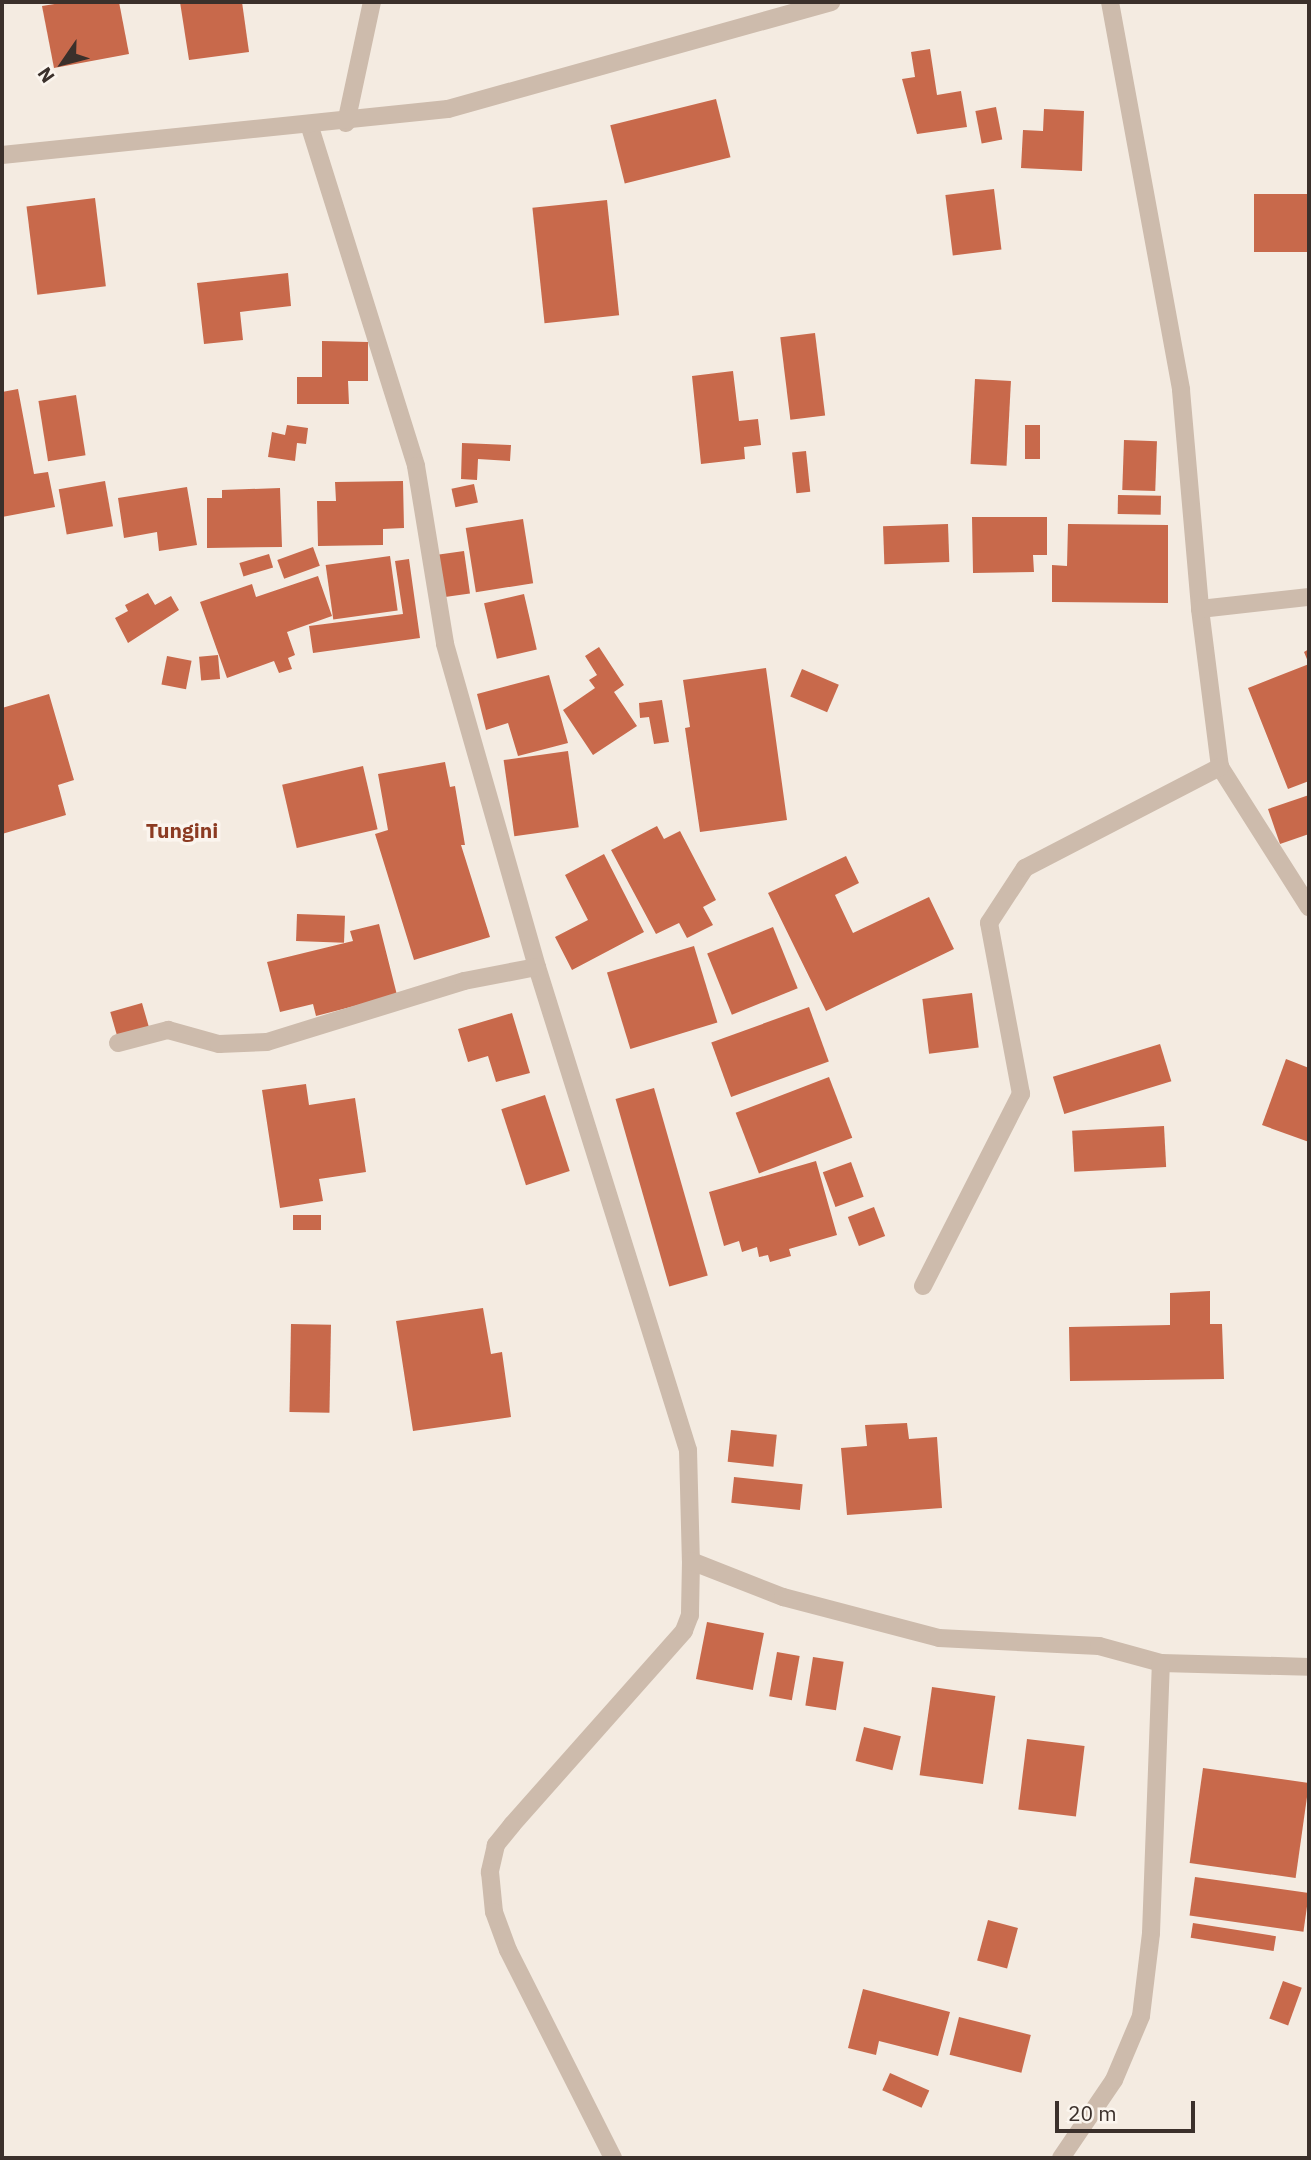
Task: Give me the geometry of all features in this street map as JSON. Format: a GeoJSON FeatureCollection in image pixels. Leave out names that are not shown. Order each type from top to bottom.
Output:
{"type":"FeatureCollection","features":[{"type":"Feature","properties":{"kind":"street"},"geometry":{"type":"LineString","coordinates":[[346,123],[372,2]]}},
{"type":"Feature","properties":{"kind":"street"},"geometry":{"type":"LineString","coordinates":[[2,155],[309,124],[346,123],[448,109],[831,2]]}},
{"type":"Feature","properties":{"kind":"street"},"geometry":{"type":"LineString","coordinates":[[1110,2],[1181,390],[1200,609],[1220,767],[1309,907]]}},
{"type":"Feature","properties":{"kind":"street"},"geometry":{"type":"LineString","coordinates":[[309,124],[416,466],[445,644],[537,967],[675,1400],[689,1462],[690,1615],[676,1646],[512,1825],[492,1858],[494,1912],[508,1950],[613,2158]]}},
{"type":"Feature","properties":{"kind":"street"},"geometry":{"type":"LineString","coordinates":[[1200,609],[1309,597]]}},
{"type":"Feature","properties":{"kind":"street"},"geometry":{"type":"LineString","coordinates":[[923,1286],[1021,1094],[989,923],[1025,868],[1220,767]]}},
{"type":"Feature","properties":{"kind":"street"},"geometry":{"type":"LineString","coordinates":[[118,1042],[168,1030],[219,1044],[267,1042],[464,981],[537,967]]}},
{"type":"Feature","properties":{"kind":"street"},"geometry":{"type":"LineString","coordinates":[[691,1561],[783,1597],[939,1638],[1099,1646],[1161,1663],[1309,1667]]}},
{"type":"Feature","properties":{"kind":"street"},"geometry":{"type":"LineString","coordinates":[[1061,2158],[1114,2080],[1140,2016],[1151,1933],[1161,1663]]}},
{"type":"Feature","properties":{"kind":"building"},"geometry":{"type":"Polygon","coordinates":[[[67,2],[119,2],[129,54],[54,68],[42,6],[67,2]]]}},
{"type":"Feature","properties":{"kind":"building"},"geometry":{"type":"Polygon","coordinates":[[[180,2],[242,2],[249,52],[189,60],[180,2]]]}},
{"type":"Feature","properties":{"kind":"building"},"geometry":{"type":"Polygon","coordinates":[[[930,49],[937,95],[961,91],[967,127],[917,134],[902,79],[915,77],[911,52],[930,49]]]}},
{"type":"Feature","properties":{"kind":"building"},"geometry":{"type":"Polygon","coordinates":[[[716,99],[731,157],[625,184],[610,125],[716,99]]]}},
{"type":"Feature","properties":{"kind":"building"},"geometry":{"type":"Polygon","coordinates":[[[996,107],[1002,139],[982,143],[975,111],[996,107]]]}},
{"type":"Feature","properties":{"kind":"building"},"geometry":{"type":"Polygon","coordinates":[[[1044,109],[1084,111],[1082,171],[1021,168],[1023,130],[1043,131],[1044,109]]]}},
{"type":"Feature","properties":{"kind":"building"},"geometry":{"type":"Polygon","coordinates":[[[994,189],[1001,250],[953,256],[945,195],[994,189]]]}},
{"type":"Feature","properties":{"kind":"building"},"geometry":{"type":"Polygon","coordinates":[[[1254,194],[1309,194],[1309,252],[1254,252],[1254,194]]]}},
{"type":"Feature","properties":{"kind":"building"},"geometry":{"type":"Polygon","coordinates":[[[95,198],[106,286],[37,295],[27,206],[95,198]]]}},
{"type":"Feature","properties":{"kind":"building"},"geometry":{"type":"Polygon","coordinates":[[[607,200],[619,315],[545,323],[532,208],[607,200]]]}},
{"type":"Feature","properties":{"kind":"building"},"geometry":{"type":"Polygon","coordinates":[[[288,273],[291,306],[240,312],[243,340],[204,344],[197,283],[288,273]]]}},
{"type":"Feature","properties":{"kind":"building"},"geometry":{"type":"Polygon","coordinates":[[[815,333],[825,415],[790,420],[780,337],[815,333]]]}},
{"type":"Feature","properties":{"kind":"building"},"geometry":{"type":"Polygon","coordinates":[[[322,341],[368,342],[368,381],[348,381],[349,404],[297,404],[297,377],[322,377],[322,341]]]}},
{"type":"Feature","properties":{"kind":"building"},"geometry":{"type":"Polygon","coordinates":[[[733,371],[739,421],[758,419],[761,445],[744,447],[745,459],[701,464],[692,376],[733,371]]]}},
{"type":"Feature","properties":{"kind":"building"},"geometry":{"type":"Polygon","coordinates":[[[975,379],[1011,381],[1007,466],[971,464],[975,379]]]}},
{"type":"Feature","properties":{"kind":"building"},"geometry":{"type":"Polygon","coordinates":[[[18,389],[34,474],[48,472],[55,507],[2,517],[2,392],[18,389]]]}},
{"type":"Feature","properties":{"kind":"building"},"geometry":{"type":"Polygon","coordinates":[[[76,395],[86,455],[48,461],[38,401],[76,395]]]}},
{"type":"Feature","properties":{"kind":"building"},"geometry":{"type":"Polygon","coordinates":[[[287,425],[308,428],[306,444],[297,443],[295,461],[268,457],[272,432],[285,435],[287,425]]]}},
{"type":"Feature","properties":{"kind":"building"},"geometry":{"type":"Polygon","coordinates":[[[1025,425],[1040,425],[1040,459],[1025,459],[1025,425]]]}},
{"type":"Feature","properties":{"kind":"building"},"geometry":{"type":"Polygon","coordinates":[[[1124,440],[1157,441],[1155,491],[1122,490],[1124,440]]]}},
{"type":"Feature","properties":{"kind":"building"},"geometry":{"type":"Polygon","coordinates":[[[462,443],[511,445],[510,461],[478,459],[477,480],[461,479],[462,443]]]}},
{"type":"Feature","properties":{"kind":"building"},"geometry":{"type":"Polygon","coordinates":[[[806,451],[810,492],[796,493],[792,452],[806,451]]]}},
{"type":"Feature","properties":{"kind":"building"},"geometry":{"type":"Polygon","coordinates":[[[105,481],[113,526],[67,534],[59,489],[105,481]]]}},
{"type":"Feature","properties":{"kind":"building"},"geometry":{"type":"Polygon","coordinates":[[[403,481],[404,528],[383,529],[383,545],[318,546],[317,501],[336,501],[335,482],[403,481]]]}},
{"type":"Feature","properties":{"kind":"building"},"geometry":{"type":"Polygon","coordinates":[[[474,484],[478,503],[455,507],[452,489],[474,484]]]}},
{"type":"Feature","properties":{"kind":"building"},"geometry":{"type":"Polygon","coordinates":[[[187,487],[197,545],[159,551],[157,532],[124,538],[118,498],[187,487]]]}},
{"type":"Feature","properties":{"kind":"building"},"geometry":{"type":"Polygon","coordinates":[[[280,488],[282,547],[207,548],[207,498],[222,498],[222,490],[280,488]]]}},
{"type":"Feature","properties":{"kind":"building"},"geometry":{"type":"Polygon","coordinates":[[[1118,495],[1161,496],[1161,515],[1118,514],[1118,495]]]}},
{"type":"Feature","properties":{"kind":"building"},"geometry":{"type":"Polygon","coordinates":[[[972,517],[1047,517],[1047,555],[1033,555],[1034,572],[973,573],[972,517]]]}},
{"type":"Feature","properties":{"kind":"building"},"geometry":{"type":"Polygon","coordinates":[[[523,519],[533,583],[476,592],[466,528],[523,519]]]}},
{"type":"Feature","properties":{"kind":"building"},"geometry":{"type":"Polygon","coordinates":[[[948,524],[949,562],[884,564],[883,526],[948,524]]]}},
{"type":"Feature","properties":{"kind":"building"},"geometry":{"type":"Polygon","coordinates":[[[1068,524],[1168,525],[1168,603],[1052,602],[1052,565],[1067,566],[1068,524]]]}},
{"type":"Feature","properties":{"kind":"building"},"geometry":{"type":"Polygon","coordinates":[[[313,547],[320,566],[284,579],[277,560],[313,547]]]}},
{"type":"Feature","properties":{"kind":"building"},"geometry":{"type":"Polygon","coordinates":[[[464,551],[470,594],[443,597],[437,555],[464,551]]]}},
{"type":"Feature","properties":{"kind":"building"},"geometry":{"type":"Polygon","coordinates":[[[269,554],[273,567],[243,576],[239,563],[269,554]]]}},
{"type":"Feature","properties":{"kind":"building"},"geometry":{"type":"Polygon","coordinates":[[[390,556],[398,610],[333,620],[326,565],[390,556]]]}},
{"type":"Feature","properties":{"kind":"building"},"geometry":{"type":"Polygon","coordinates":[[[409,559],[420,638],[313,653],[309,626],[403,614],[395,561],[409,559]]]}},
{"type":"Feature","properties":{"kind":"building"},"geometry":{"type":"Polygon","coordinates":[[[318,576],[332,616],[287,632],[295,655],[288,658],[292,669],[279,673],[274,661],[227,678],[200,602],[252,584],[256,597],[318,576]]]}},
{"type":"Feature","properties":{"kind":"building"},"geometry":{"type":"Polygon","coordinates":[[[148,593],[155,605],[171,596],[179,610],[128,643],[115,618],[128,611],[125,605],[148,593]]]}},
{"type":"Feature","properties":{"kind":"building"},"geometry":{"type":"Polygon","coordinates":[[[524,594],[537,650],[497,659],[484,603],[524,594]]]}},
{"type":"Feature","properties":{"kind":"building"},"geometry":{"type":"Polygon","coordinates":[[[599,647],[624,685],[614,692],[637,726],[593,755],[563,710],[595,688],[589,680],[597,675],[585,656],[599,647]]]}},
{"type":"Feature","properties":{"kind":"building"},"geometry":{"type":"Polygon","coordinates":[[[1309,649],[1309,664],[1304,652],[1309,649]]]}},
{"type":"Feature","properties":{"kind":"building"},"geometry":{"type":"Polygon","coordinates":[[[218,655],[220,679],[201,681],[199,657],[218,655]]]}},
{"type":"Feature","properties":{"kind":"building"},"geometry":{"type":"Polygon","coordinates":[[[167,656],[192,661],[186,689],[161,684],[167,656]]]}},
{"type":"Feature","properties":{"kind":"building"},"geometry":{"type":"Polygon","coordinates":[[[1309,664],[1309,781],[1288,789],[1248,688],[1309,664]]]}},
{"type":"Feature","properties":{"kind":"building"},"geometry":{"type":"Polygon","coordinates":[[[766,668],[787,820],[700,832],[685,728],[690,727],[683,680],[766,668]]]}},
{"type":"Feature","properties":{"kind":"building"},"geometry":{"type":"Polygon","coordinates":[[[802,669],[839,685],[827,712],[790,697],[802,669]]]}},
{"type":"Feature","properties":{"kind":"building"},"geometry":{"type":"Polygon","coordinates":[[[549,675],[568,743],[518,756],[508,723],[486,730],[477,694],[549,675]]]}},
{"type":"Feature","properties":{"kind":"building"},"geometry":{"type":"Polygon","coordinates":[[[49,694],[74,780],[58,785],[66,815],[2,834],[2,708],[49,694]]]}},
{"type":"Feature","properties":{"kind":"building"},"geometry":{"type":"Polygon","coordinates":[[[662,700],[669,742],[654,744],[649,717],[640,718],[639,703],[662,700]]]}},
{"type":"Feature","properties":{"kind":"building"},"geometry":{"type":"Polygon","coordinates":[[[568,751],[579,827],[514,836],[504,760],[568,751]]]}},
{"type":"Feature","properties":{"kind":"building"},"geometry":{"type":"Polygon","coordinates":[[[445,762],[450,787],[455,786],[465,845],[461,845],[490,937],[414,960],[375,834],[388,830],[378,774],[445,762]]]}},
{"type":"Feature","properties":{"kind":"building"},"geometry":{"type":"Polygon","coordinates":[[[363,766],[378,829],[297,848],[282,785],[363,766]]]}},
{"type":"Feature","properties":{"kind":"building"},"geometry":{"type":"Polygon","coordinates":[[[1309,795],[1309,834],[1280,844],[1268,809],[1309,795]]]}},
{"type":"Feature","properties":{"kind":"building"},"geometry":{"type":"Polygon","coordinates":[[[657,826],[664,839],[680,831],[716,900],[703,907],[713,925],[687,938],[679,923],[656,934],[611,850],[657,826]]]}},
{"type":"Feature","properties":{"kind":"building"},"geometry":{"type":"Polygon","coordinates":[[[604,854],[644,932],[572,970],[555,937],[588,920],[565,875],[604,854]]]}},
{"type":"Feature","properties":{"kind":"building"},"geometry":{"type":"Polygon","coordinates":[[[846,856],[859,883],[835,895],[853,933],[929,897],[954,949],[826,1011],[768,893],[846,856]]]}},
{"type":"Feature","properties":{"kind":"building"},"geometry":{"type":"Polygon","coordinates":[[[297,914],[345,916],[344,943],[296,941],[297,914]]]}},
{"type":"Feature","properties":{"kind":"building"},"geometry":{"type":"Polygon","coordinates":[[[379,924],[397,995],[316,1016],[313,1004],[280,1012],[267,962],[353,941],[350,931],[379,924]]]}},
{"type":"Feature","properties":{"kind":"building"},"geometry":{"type":"Polygon","coordinates":[[[773,927],[798,988],[732,1015],[707,954],[773,927]]]}},
{"type":"Feature","properties":{"kind":"building"},"geometry":{"type":"Polygon","coordinates":[[[694,946],[717,1023],[630,1049],[607,973],[694,946]]]}},
{"type":"Feature","properties":{"kind":"building"},"geometry":{"type":"Polygon","coordinates":[[[972,993],[979,1048],[929,1054],[922,999],[972,993]]]}},
{"type":"Feature","properties":{"kind":"building"},"geometry":{"type":"Polygon","coordinates":[[[142,1003],[149,1028],[117,1037],[110,1012],[142,1003]]]}},
{"type":"Feature","properties":{"kind":"building"},"geometry":{"type":"Polygon","coordinates":[[[809,1007],[829,1062],[731,1097],[711,1043],[809,1007]]]}},
{"type":"Feature","properties":{"kind":"building"},"geometry":{"type":"Polygon","coordinates":[[[512,1013],[530,1073],[496,1082],[488,1056],[468,1062],[458,1029],[512,1013]]]}},
{"type":"Feature","properties":{"kind":"building"},"geometry":{"type":"Polygon","coordinates":[[[1160,1044],[1171,1081],[1064,1114],[1053,1077],[1160,1044]]]}},
{"type":"Feature","properties":{"kind":"building"},"geometry":{"type":"Polygon","coordinates":[[[1286,1059],[1309,1068],[1309,1142],[1262,1125],[1286,1059]]]}},
{"type":"Feature","properties":{"kind":"building"},"geometry":{"type":"Polygon","coordinates":[[[829,1077],[852,1138],[759,1174],[736,1113],[829,1077]]]}},
{"type":"Feature","properties":{"kind":"building"},"geometry":{"type":"Polygon","coordinates":[[[306,1084],[309,1105],[355,1098],[366,1172],[319,1179],[323,1201],[280,1208],[262,1090],[306,1084]]]}},
{"type":"Feature","properties":{"kind":"building"},"geometry":{"type":"Polygon","coordinates":[[[654,1088],[708,1275],[669,1286],[616,1099],[654,1088]]]}},
{"type":"Feature","properties":{"kind":"building"},"geometry":{"type":"Polygon","coordinates":[[[545,1095],[570,1171],[526,1185],[501,1109],[545,1095]]]}},
{"type":"Feature","properties":{"kind":"building"},"geometry":{"type":"Polygon","coordinates":[[[1164,1126],[1166,1167],[1074,1172],[1072,1131],[1164,1126]]]}},
{"type":"Feature","properties":{"kind":"building"},"geometry":{"type":"Polygon","coordinates":[[[816,1161],[837,1235],[789,1249],[791,1256],[770,1262],[768,1255],[759,1257],[757,1247],[742,1252],[739,1241],[724,1246],[709,1192],[816,1161]]]}},
{"type":"Feature","properties":{"kind":"building"},"geometry":{"type":"Polygon","coordinates":[[[851,1162],[864,1197],[835,1207],[823,1172],[851,1162]]]}},
{"type":"Feature","properties":{"kind":"building"},"geometry":{"type":"Polygon","coordinates":[[[874,1207],[885,1236],[859,1246],[848,1217],[874,1207]]]}},
{"type":"Feature","properties":{"kind":"building"},"geometry":{"type":"Polygon","coordinates":[[[293,1215],[321,1215],[321,1230],[293,1230],[293,1215]]]}},
{"type":"Feature","properties":{"kind":"building"},"geometry":{"type":"Polygon","coordinates":[[[1210,1291],[1210,1324],[1222,1324],[1224,1379],[1070,1381],[1069,1327],[1170,1325],[1170,1293],[1210,1291]]]}},
{"type":"Feature","properties":{"kind":"building"},"geometry":{"type":"Polygon","coordinates":[[[483,1308],[491,1354],[502,1352],[511,1417],[413,1431],[396,1321],[483,1308]]]}},
{"type":"Feature","properties":{"kind":"building"},"geometry":{"type":"Polygon","coordinates":[[[291,1324],[331,1325],[329,1413],[289,1412],[291,1324]]]}},
{"type":"Feature","properties":{"kind":"building"},"geometry":{"type":"Polygon","coordinates":[[[907,1423],[909,1439],[937,1437],[942,1508],[847,1515],[841,1448],[867,1446],[865,1425],[907,1423]]]}},
{"type":"Feature","properties":{"kind":"building"},"geometry":{"type":"Polygon","coordinates":[[[731,1430],[777,1435],[773,1467],[728,1462],[731,1430]]]}},
{"type":"Feature","properties":{"kind":"building"},"geometry":{"type":"Polygon","coordinates":[[[734,1477],[803,1484],[800,1510],[731,1503],[734,1477]]]}},
{"type":"Feature","properties":{"kind":"building"},"geometry":{"type":"Polygon","coordinates":[[[707,1622],[764,1633],[753,1690],[696,1679],[707,1622]]]}},
{"type":"Feature","properties":{"kind":"building"},"geometry":{"type":"Polygon","coordinates":[[[777,1652],[800,1656],[792,1700],[769,1696],[777,1652]]]}},
{"type":"Feature","properties":{"kind":"building"},"geometry":{"type":"Polygon","coordinates":[[[813,1657],[844,1662],[836,1710],[805,1705],[813,1657]]]}},
{"type":"Feature","properties":{"kind":"building"},"geometry":{"type":"Polygon","coordinates":[[[932,1687],[995,1696],[983,1784],[920,1775],[932,1687]]]}},
{"type":"Feature","properties":{"kind":"building"},"geometry":{"type":"Polygon","coordinates":[[[864,1727],[901,1736],[892,1770],[856,1761],[864,1727]]]}},
{"type":"Feature","properties":{"kind":"building"},"geometry":{"type":"Polygon","coordinates":[[[1027,1739],[1085,1746],[1076,1817],[1018,1809],[1027,1739]]]}},
{"type":"Feature","properties":{"kind":"building"},"geometry":{"type":"Polygon","coordinates":[[[1203,1768],[1309,1783],[1296,1878],[1190,1863],[1203,1768]]]}},
{"type":"Feature","properties":{"kind":"building"},"geometry":{"type":"Polygon","coordinates":[[[1195,1877],[1309,1893],[1303,1932],[1190,1916],[1195,1877]]]}},
{"type":"Feature","properties":{"kind":"building"},"geometry":{"type":"Polygon","coordinates":[[[988,1920],[1018,1928],[1007,1969],[977,1961],[988,1920]]]}},
{"type":"Feature","properties":{"kind":"building"},"geometry":{"type":"Polygon","coordinates":[[[1193,1923],[1276,1936],[1274,1951],[1191,1938],[1193,1923]]]}},
{"type":"Feature","properties":{"kind":"building"},"geometry":{"type":"Polygon","coordinates":[[[1283,1981],[1302,1988],[1288,2025],[1269,2019],[1283,1981]]]}},
{"type":"Feature","properties":{"kind":"building"},"geometry":{"type":"Polygon","coordinates":[[[863,1989],[950,2012],[938,2056],[879,2041],[876,2055],[848,2048],[863,1989]]]}},
{"type":"Feature","properties":{"kind":"building"},"geometry":{"type":"Polygon","coordinates":[[[959,2017],[1031,2035],[1021,2073],[950,2055],[959,2017]]]}},
{"type":"Feature","properties":{"kind":"building"},"geometry":{"type":"Polygon","coordinates":[[[890,2073],[929,2090],[922,2108],[882,2090],[890,2073]]]}},
{"type":"Feature","properties":{"kind":"district","name":"Tungini"},"geometry":{"type":"Point","coordinates":[182,830]}}]}
